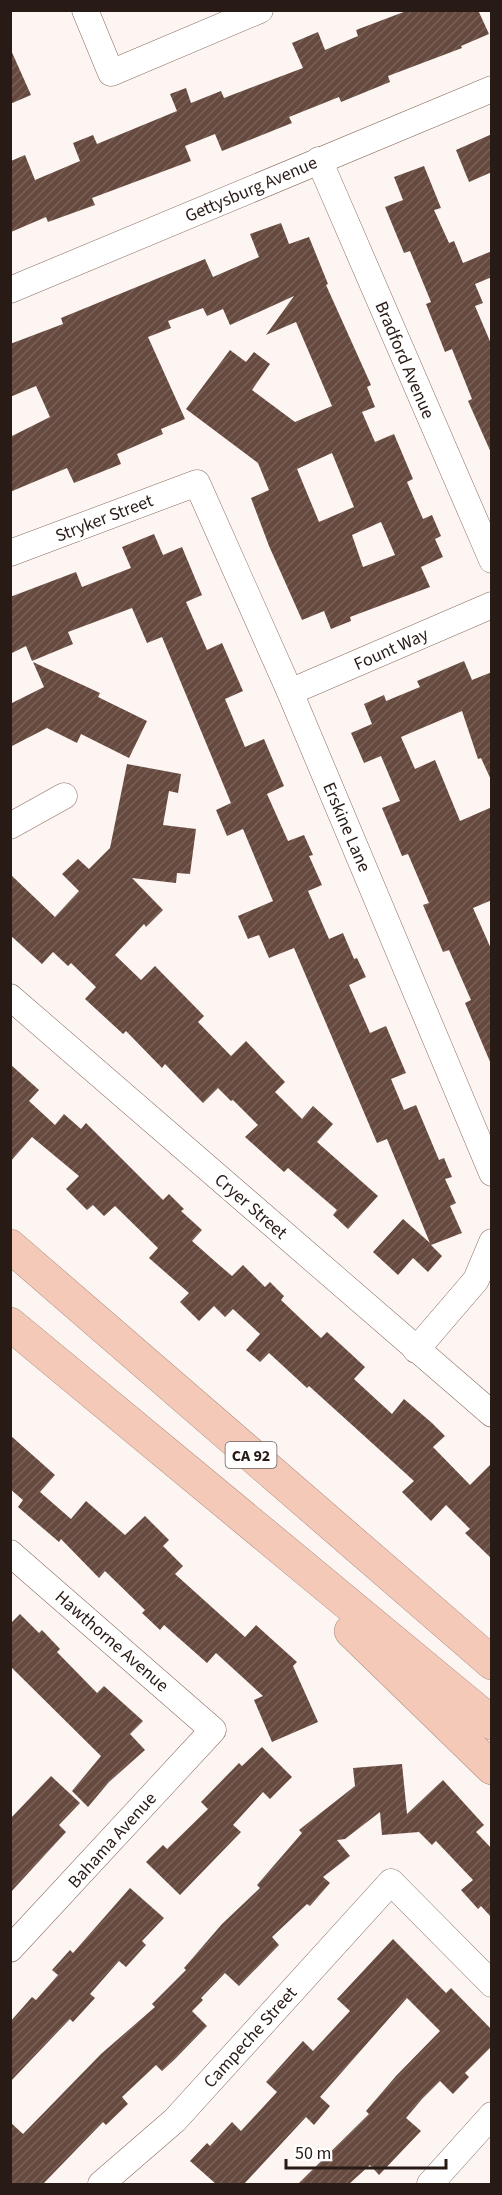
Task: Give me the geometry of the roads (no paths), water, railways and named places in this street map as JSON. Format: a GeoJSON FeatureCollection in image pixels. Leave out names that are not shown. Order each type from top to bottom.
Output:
{"type":"FeatureCollection","features":[{"type":"Feature","properties":{"kind":"highway","name":"CA 92"},"geometry":{"type":"LineString","coordinates":[[10,1246],[492,1663]]}},
{"type":"Feature","properties":{"kind":"highway","name":"CA 92"},"geometry":{"type":"LineString","coordinates":[[10,1324],[492,1723]]}},
{"type":"Feature","properties":{"kind":"highway"},"geometry":{"type":"LineString","coordinates":[[159,1447],[492,1768]]}},
{"type":"Feature","properties":{"kind":"street"},"geometry":{"type":"LineString","coordinates":[[85,10],[111,73],[260,10]]}},
{"type":"Feature","properties":{"kind":"street","name":"Gettysburg Avenue"},"geometry":{"type":"LineString","coordinates":[[10,290],[492,89]]}},
{"type":"Feature","properties":{"kind":"street","name":"Bradford Avenue"},"geometry":{"type":"LineString","coordinates":[[319,160],[492,560]]}},
{"type":"Feature","properties":{"kind":"street","name":"Stryker Street"},"geometry":{"type":"LineString","coordinates":[[10,553],[197,483]]}},
{"type":"Feature","properties":{"kind":"street","name":"Erskine Lane"},"geometry":{"type":"LineString","coordinates":[[197,483],[290,692],[492,1173]]}},
{"type":"Feature","properties":{"kind":"street","name":"Fount Way"},"geometry":{"type":"LineString","coordinates":[[290,692],[492,605]]}},
{"type":"Feature","properties":{"kind":"street"},"geometry":{"type":"LineString","coordinates":[[10,826],[64,796]]}},
{"type":"Feature","properties":{"kind":"street","name":"Cryer Street"},"geometry":{"type":"LineString","coordinates":[[10,997],[492,1414]]}},
{"type":"Feature","properties":{"kind":"street"},"geometry":{"type":"LineString","coordinates":[[416,1350],[476,1280],[492,1242]]}},
{"type":"Feature","properties":{"kind":"street","name":"Hawthorne Avenue"},"geometry":{"type":"LineString","coordinates":[[10,1553],[213,1730]]}},
{"type":"Feature","properties":{"kind":"street","name":"Bahama Avenue"},"geometry":{"type":"LineString","coordinates":[[10,1949],[213,1730]]}},
{"type":"Feature","properties":{"kind":"street","name":"Campeche Street"},"geometry":{"type":"LineString","coordinates":[[101,2184],[175,2120],[391,1882],[492,1984]]}},
{"type":"Feature","properties":{"kind":"street"},"geometry":{"type":"LineString","coordinates":[[429,2184],[492,2115]]}}]}
